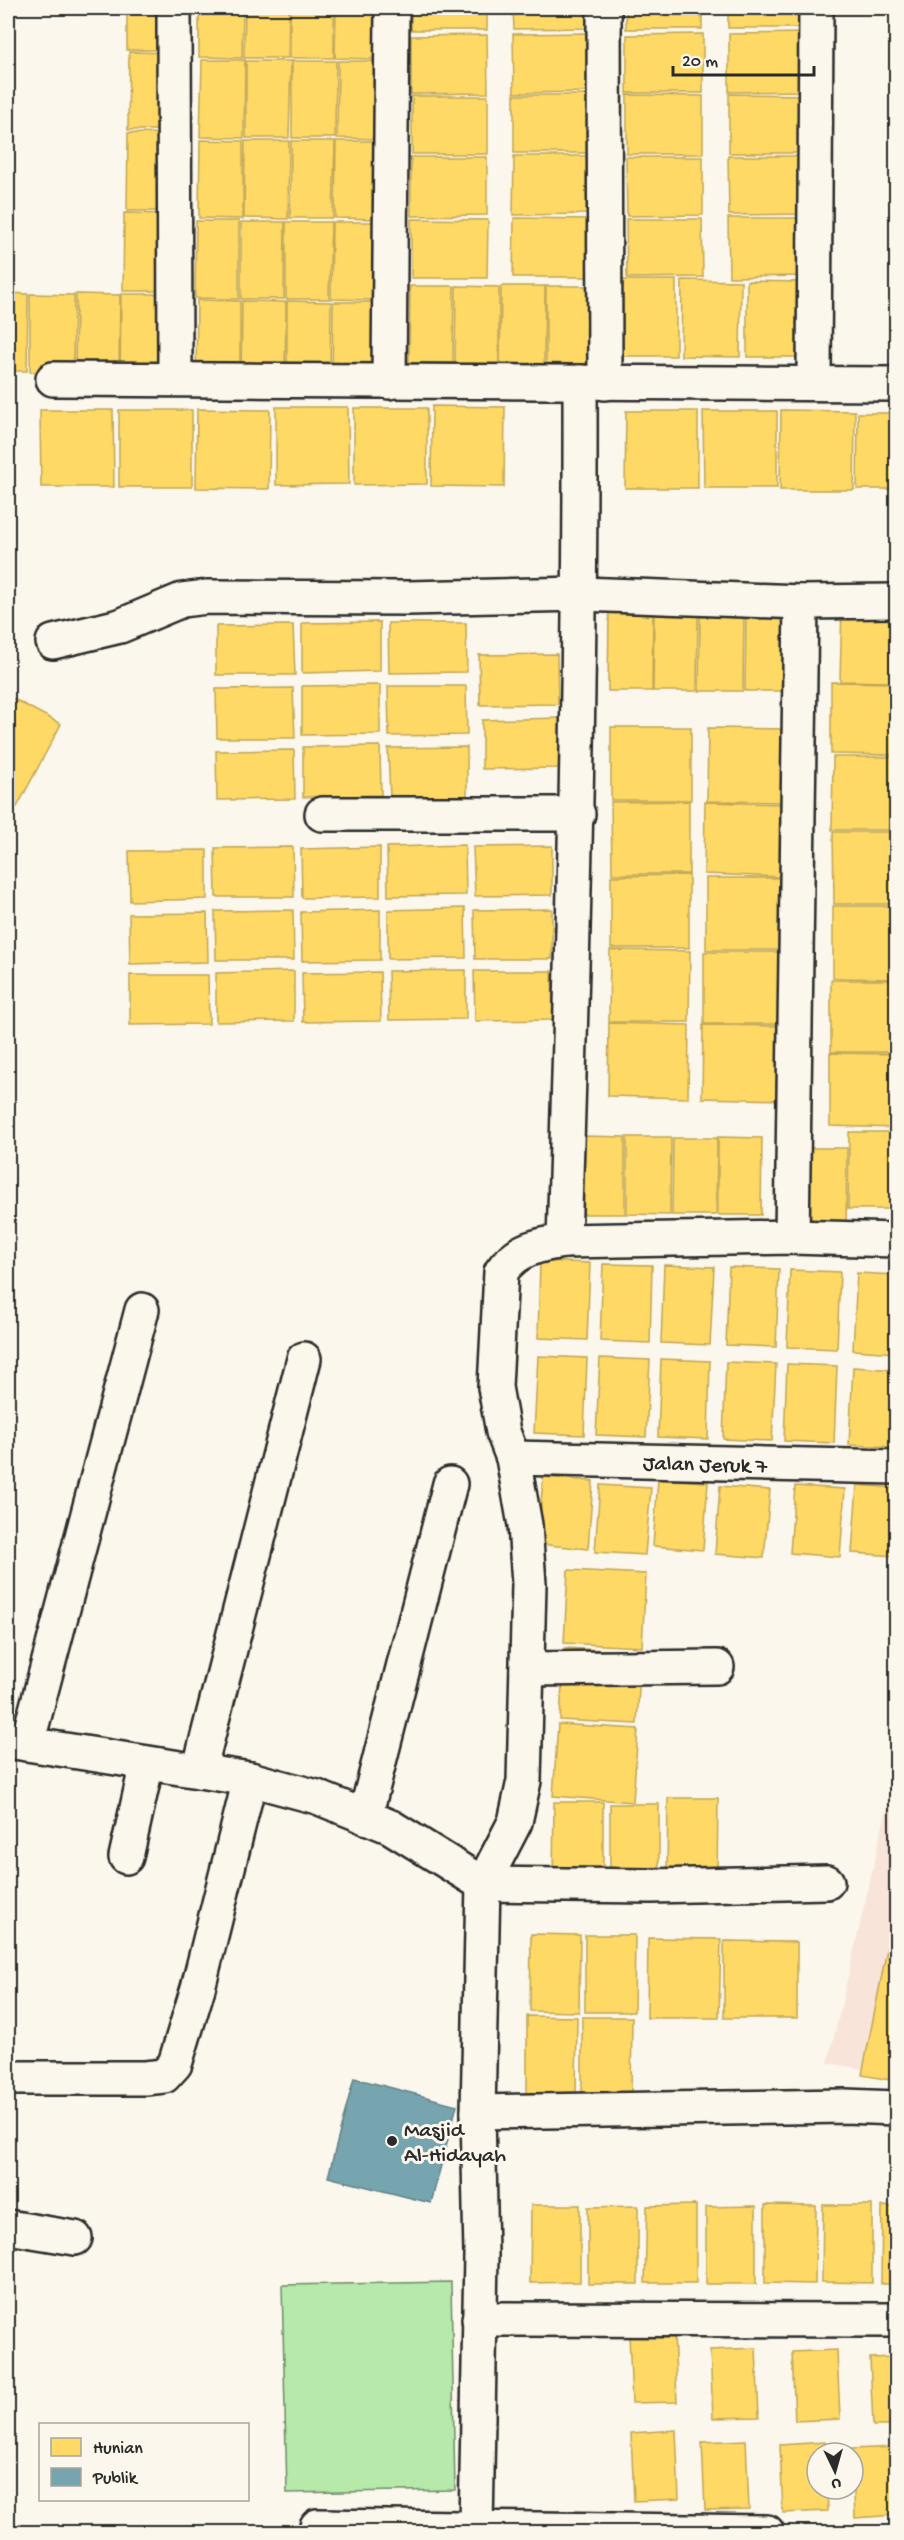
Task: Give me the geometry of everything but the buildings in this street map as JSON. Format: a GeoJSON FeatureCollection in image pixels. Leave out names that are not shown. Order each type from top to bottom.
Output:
{"type":"FeatureCollection","features":[{"type":"Feature","properties":{"kind":"street"},"geometry":{"type":"LineString","coordinates":[[174,8],[175,379]]}},
{"type":"Feature","properties":{"kind":"street"},"geometry":{"type":"LineString","coordinates":[[389,382],[392,8]]}},
{"type":"Feature","properties":{"kind":"street"},"geometry":{"type":"LineString","coordinates":[[564,1241],[578,814],[581,594],[592,383],[604,8]]}},
{"type":"Feature","properties":{"kind":"street"},"geometry":{"type":"LineString","coordinates":[[814,383],[816,8]]}},
{"type":"Feature","properties":{"kind":"street"},"geometry":{"type":"LineString","coordinates":[[53,379],[897,384]]}},
{"type":"Feature","properties":{"kind":"street"},"geometry":{"type":"LineString","coordinates":[[53,642],[120,626],[182,600],[207,597],[408,598],[581,594],[801,602],[897,601]]}},
{"type":"Feature","properties":{"kind":"street"},"geometry":{"type":"LineString","coordinates":[[792,1238],[801,602]]}},
{"type":"Feature","properties":{"kind":"street"},"geometry":{"type":"LineString","coordinates":[[322,814],[578,814]]}},
{"type":"Feature","properties":{"kind":"street"},"geometry":{"type":"LineString","coordinates":[[476,2528],[479,2319],[478,2112],[483,1884],[515,1822],[521,1801],[524,1781],[529,1584],[525,1525],[513,1458],[503,1432],[495,1387],[501,1272],[508,1262],[526,1250],[537,1245],[564,1241],[792,1238],[897,1240]]}},
{"type":"Feature","properties":{"kind":"street"},"geometry":{"type":"LineString","coordinates":[[142,1310],[17,1742],[250,1779],[316,1797],[378,1822],[483,1884],[651,1886],[827,1882]]}},
{"type":"Feature","properties":{"kind":"street"},"geometry":{"type":"LineString","coordinates":[[199,1771],[304,1359]]}},
{"type":"Feature","properties":{"kind":"street","name":"Jalan Jeruk 7"},"geometry":{"type":"LineString","coordinates":[[513,1458],[897,1467]]}},
{"type":"Feature","properties":{"kind":"street"},"geometry":{"type":"LineString","coordinates":[[378,1822],[450,1484]]}},
{"type":"Feature","properties":{"kind":"street"},"geometry":{"type":"LineString","coordinates":[[527,1669],[717,1667]]}},
{"type":"Feature","properties":{"kind":"street"},"geometry":{"type":"LineString","coordinates":[[126,1857],[147,1763]]}},
{"type":"Feature","properties":{"kind":"street"},"geometry":{"type":"LineString","coordinates":[[8,2078],[145,2078],[164,2076],[175,2064],[198,1988],[250,1779]]}},
{"type":"Feature","properties":{"kind":"street"},"geometry":{"type":"LineString","coordinates":[[478,2112],[845,2106],[897,2108]]}},
{"type":"Feature","properties":{"kind":"street"},"geometry":{"type":"LineString","coordinates":[[8,2227],[75,2238]]}},
{"type":"Feature","properties":{"kind":"street"},"geometry":{"type":"LineString","coordinates":[[479,2319],[897,2320]]}},
{"type":"Feature","properties":{"kind":"street"},"geometry":{"type":"LineString","coordinates":[[317,2526],[767,2532]]}},
{"type":"Feature","properties":{"kind":"shaded area"},"geometry":{"type":"Polygon","coordinates":[[[894,1777],[896,1778],[896,2075],[828,2063],[894,1777]]]}},
{"type":"Feature","properties":{"kind":"green space"},"geometry":{"type":"Polygon","coordinates":[[[451,2282],[455,2490],[287,2493],[282,2285],[451,2282]]]}},
{"type":"Feature","properties":{"kind":"place","name":"Masjid Al-Hidayah"},"geometry":{"type":"Point","coordinates":[392,2141]}}]}
